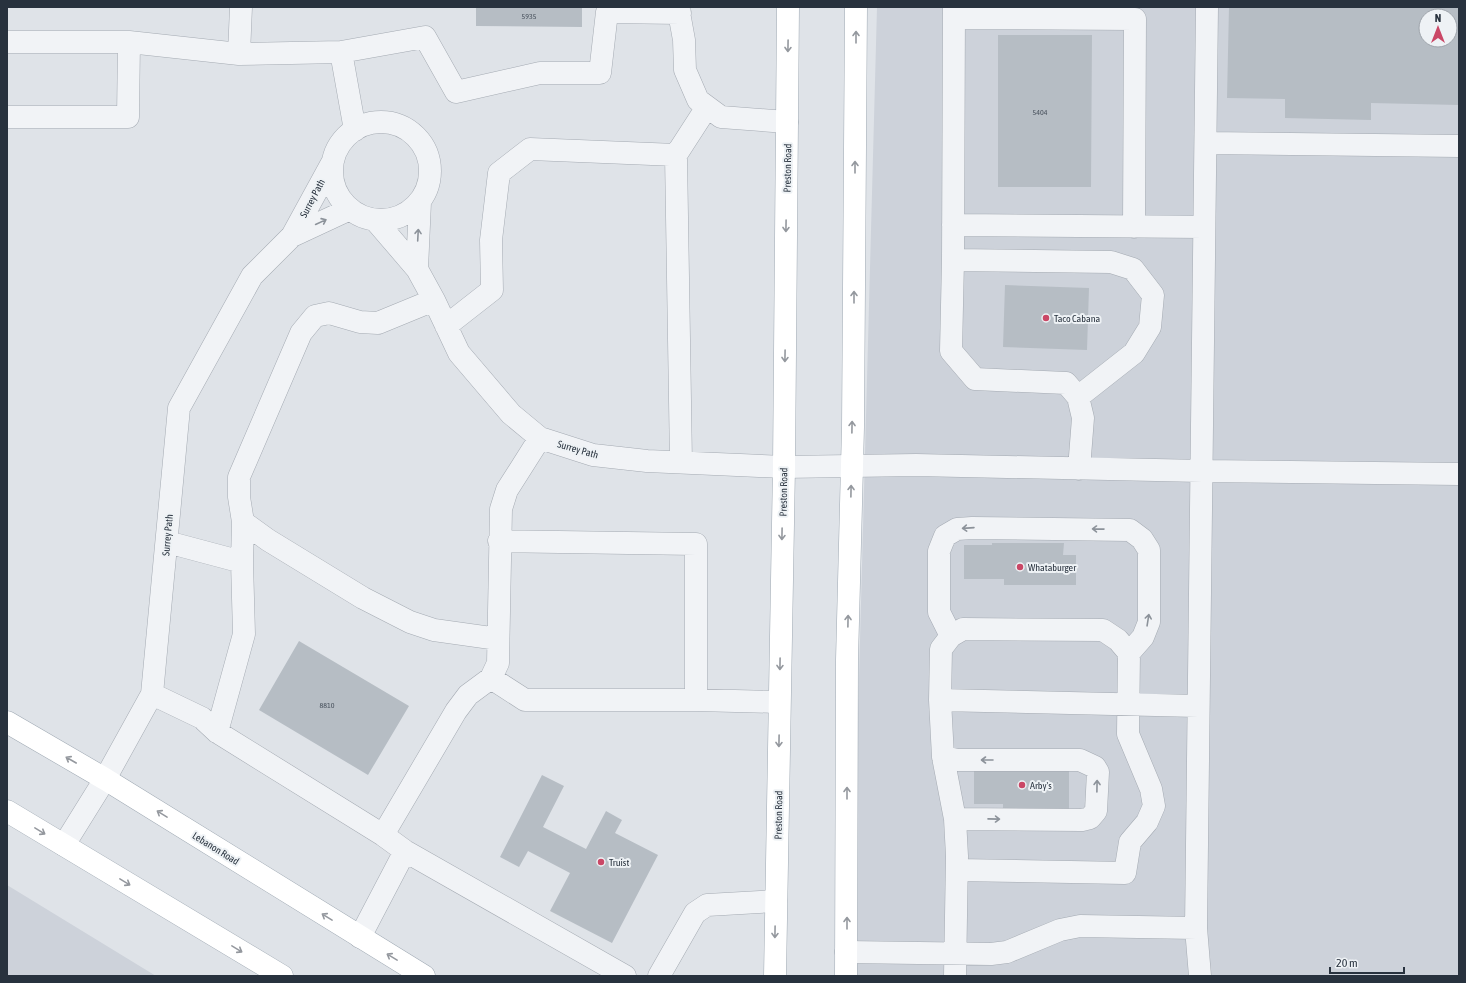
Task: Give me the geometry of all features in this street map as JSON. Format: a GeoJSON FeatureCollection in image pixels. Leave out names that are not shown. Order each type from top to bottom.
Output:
{"type":"FeatureCollection","features":[{"type":"Feature","properties":{"kind":"main road","name":"Preston Road"},"geometry":{"type":"LineString","coordinates":[[775,976],[784,467],[788,7]]}},
{"type":"Feature","properties":{"kind":"main road"},"geometry":{"type":"LineString","coordinates":[[846,976],[847,660],[851,466],[856,7]]}},
{"type":"Feature","properties":{"kind":"main road","name":"Lebanon Road"},"geometry":{"type":"LineString","coordinates":[[7,722],[105,779],[424,976]]}},
{"type":"Feature","properties":{"kind":"main road"},"geometry":{"type":"LineString","coordinates":[[7,811],[282,976]]}},
{"type":"Feature","properties":{"kind":"street"},"geometry":{"type":"LineString","coordinates":[[239,54],[241,7]]}},
{"type":"Feature","properties":{"kind":"street"},"geometry":{"type":"LineString","coordinates":[[1200,976],[1196,928],[1207,7]]}},
{"type":"Feature","properties":{"kind":"street"},"geometry":{"type":"LineString","coordinates":[[7,42],[129,42],[239,54],[341,52],[425,37],[456,92],[540,73],[600,73],[606,12],[679,10],[684,40],[685,70],[698,100],[722,117],[787,122]]}},
{"type":"Feature","properties":{"kind":"street"},"geometry":{"type":"LineString","coordinates":[[1079,469],[1083,418],[1078,397],[1066,383],[975,379],[951,350],[953,260],[954,12],[1135,19],[1134,227]]}},
{"type":"Feature","properties":{"kind":"street"},"geometry":{"type":"LineString","coordinates":[[7,117],[128,117],[129,42]]}},
{"type":"Feature","properties":{"kind":"street"},"geometry":{"type":"LineString","coordinates":[[341,52],[355,130]]}},
{"type":"Feature","properties":{"kind":"street"},"geometry":{"type":"LineString","coordinates":[[681,462],[676,155],[707,107]]}},
{"type":"Feature","properties":{"kind":"street","name":"Surrey Path"},"geometry":{"type":"LineString","coordinates":[[64,845],[105,779],[152,694],[179,408],[252,276],[292,236],[333,161],[340,143],[355,130],[376,122],[399,125],[418,138],[429,158],[430,181],[420,202],[417,269]]}},
{"type":"Feature","properties":{"kind":"street"},"geometry":{"type":"LineString","coordinates":[[1206,143],[1459,146]]}},
{"type":"Feature","properties":{"kind":"street"},"geometry":{"type":"LineString","coordinates":[[446,326],[492,290],[491,240],[499,173],[530,149],[676,155]]}},
{"type":"Feature","properties":{"kind":"street","name":"Surrey Path"},"geometry":{"type":"LineString","coordinates":[[333,161],[333,181],[340,199],[350,209],[362,216],[375,220],[389,220],[402,216],[420,202]]}},
{"type":"Feature","properties":{"kind":"street","name":"Surrey Path"},"geometry":{"type":"LineString","coordinates":[[292,236],[350,209]]}},
{"type":"Feature","properties":{"kind":"street","name":"Surrey Path"},"geometry":{"type":"LineString","coordinates":[[375,220],[417,269],[434,300],[459,353],[511,414],[540,438],[594,455],[647,461],[784,467],[851,466],[1459,474]]}},
{"type":"Feature","properties":{"kind":"street"},"geometry":{"type":"LineString","coordinates":[[953,225],[1204,227]]}},
{"type":"Feature","properties":{"kind":"street"},"geometry":{"type":"LineString","coordinates":[[953,260],[1111,262],[1133,269],[1153,295],[1150,327],[1134,353],[1078,397]]}},
{"type":"Feature","properties":{"kind":"street"},"geometry":{"type":"LineString","coordinates":[[217,732],[244,634],[242,562],[243,522],[239,497],[239,477],[302,333],[314,316],[329,313],[360,322],[378,323],[434,300]]}},
{"type":"Feature","properties":{"kind":"street"},"geometry":{"type":"LineString","coordinates":[[383,835],[456,711],[468,695],[490,678],[498,663],[499,541],[501,509],[507,490],[540,438]]}},
{"type":"Feature","properties":{"kind":"street"},"geometry":{"type":"LineString","coordinates":[[243,522],[268,540],[363,598],[410,622],[434,630],[498,639]]}},
{"type":"Feature","properties":{"kind":"street"},"geometry":{"type":"LineString","coordinates":[[951,636],[939,612],[939,551],[944,536],[957,529],[972,528],[1130,530],[1142,539],[1149,550],[1149,622],[1143,637],[1129,653]]}},
{"type":"Feature","properties":{"kind":"street"},"geometry":{"type":"LineString","coordinates":[[499,541],[696,544],[696,700]]}},
{"type":"Feature","properties":{"kind":"street"},"geometry":{"type":"LineString","coordinates":[[167,542],[242,562]]}},
{"type":"Feature","properties":{"kind":"street"},"geometry":{"type":"LineString","coordinates":[[955,976],[957,870],[955,819],[943,757],[940,700],[942,649],[951,636],[963,629],[1103,630],[1118,640],[1129,653],[1130,705],[1128,734],[1152,788],[1154,806],[1147,822],[1130,842],[1125,873],[957,870]]}},
{"type":"Feature","properties":{"kind":"street"},"geometry":{"type":"LineString","coordinates":[[490,678],[524,700],[696,700],[780,702]]}},
{"type":"Feature","properties":{"kind":"street"},"geometry":{"type":"LineString","coordinates":[[152,694],[202,718],[217,732],[383,835],[405,851],[625,976]]}},
{"type":"Feature","properties":{"kind":"street"},"geometry":{"type":"LineString","coordinates":[[940,700],[1198,706]]}},
{"type":"Feature","properties":{"kind":"street"},"geometry":{"type":"LineString","coordinates":[[943,757],[958,760],[1080,760],[1095,767],[1098,772],[1096,811],[1090,818],[1082,820],[955,819]]}},
{"type":"Feature","properties":{"kind":"street"},"geometry":{"type":"LineString","coordinates":[[360,937],[405,851]]}},
{"type":"Feature","properties":{"kind":"street"},"geometry":{"type":"LineString","coordinates":[[659,976],[695,913],[707,905],[776,901]]}},
{"type":"Feature","properties":{"kind":"street"},"geometry":{"type":"LineString","coordinates":[[846,952],[1007,952],[1060,930],[1080,926],[1196,928]]}},
{"type":"Feature","properties":{"kind":"shaded area"},"geometry":{"type":"Polygon","coordinates":[[[877,7],[1459,7],[1459,976],[851,976],[877,7]]]}},
{"type":"Feature","properties":{"kind":"shaded area"},"geometry":{"type":"Polygon","coordinates":[[[7,885],[156,976],[7,976],[7,885]]]}},
{"type":"Feature","properties":{"kind":"building"},"geometry":{"type":"Polygon","coordinates":[[[476,7],[582,7],[582,27],[476,26],[476,7]]]}},
{"type":"Feature","properties":{"kind":"building"},"geometry":{"type":"Polygon","coordinates":[[[1229,7],[1459,7],[1459,105],[1371,103],[1371,120],[1285,118],[1285,99],[1227,98],[1229,7]]]}},
{"type":"Feature","properties":{"kind":"building"},"geometry":{"type":"Polygon","coordinates":[[[998,35],[1092,35],[1091,187],[998,187],[998,35]]]}},
{"type":"Feature","properties":{"kind":"building","name":"Taco Cabana"},"geometry":{"type":"Polygon","coordinates":[[[1005,285],[1089,288],[1087,350],[1003,347],[1005,285]]]}},
{"type":"Feature","properties":{"kind":"building","name":"Whataburger"},"geometry":{"type":"Polygon","coordinates":[[[992,543],[1064,543],[1063,555],[1076,555],[1076,585],[1004,585],[1004,579],[964,579],[964,545],[992,545],[992,543]]]}},
{"type":"Feature","properties":{"kind":"building"},"geometry":{"type":"Polygon","coordinates":[[[299,641],[409,706],[368,775],[259,710],[299,641]]]}},
{"type":"Feature","properties":{"kind":"building","name":"Arby's"},"geometry":{"type":"Polygon","coordinates":[[[1069,766],[1069,809],[1003,810],[1003,804],[974,804],[974,767],[1069,766]]]}},
{"type":"Feature","properties":{"kind":"building","name":"Truist"},"geometry":{"type":"Polygon","coordinates":[[[542,775],[564,786],[543,827],[586,849],[606,811],[622,820],[615,833],[658,855],[612,943],[550,911],[570,873],[528,851],[519,867],[500,857],[542,775]]]}},
{"type":"Feature","properties":{"kind":"place","name":"Taco Cabana"},"geometry":{"type":"Point","coordinates":[1046,318]}},
{"type":"Feature","properties":{"kind":"place","name":"Whataburger"},"geometry":{"type":"Point","coordinates":[1020,567]}},
{"type":"Feature","properties":{"kind":"place","name":"Arby's"},"geometry":{"type":"Point","coordinates":[1022,785]}},
{"type":"Feature","properties":{"kind":"place","name":"Truist"},"geometry":{"type":"Point","coordinates":[601,862]}}]}
